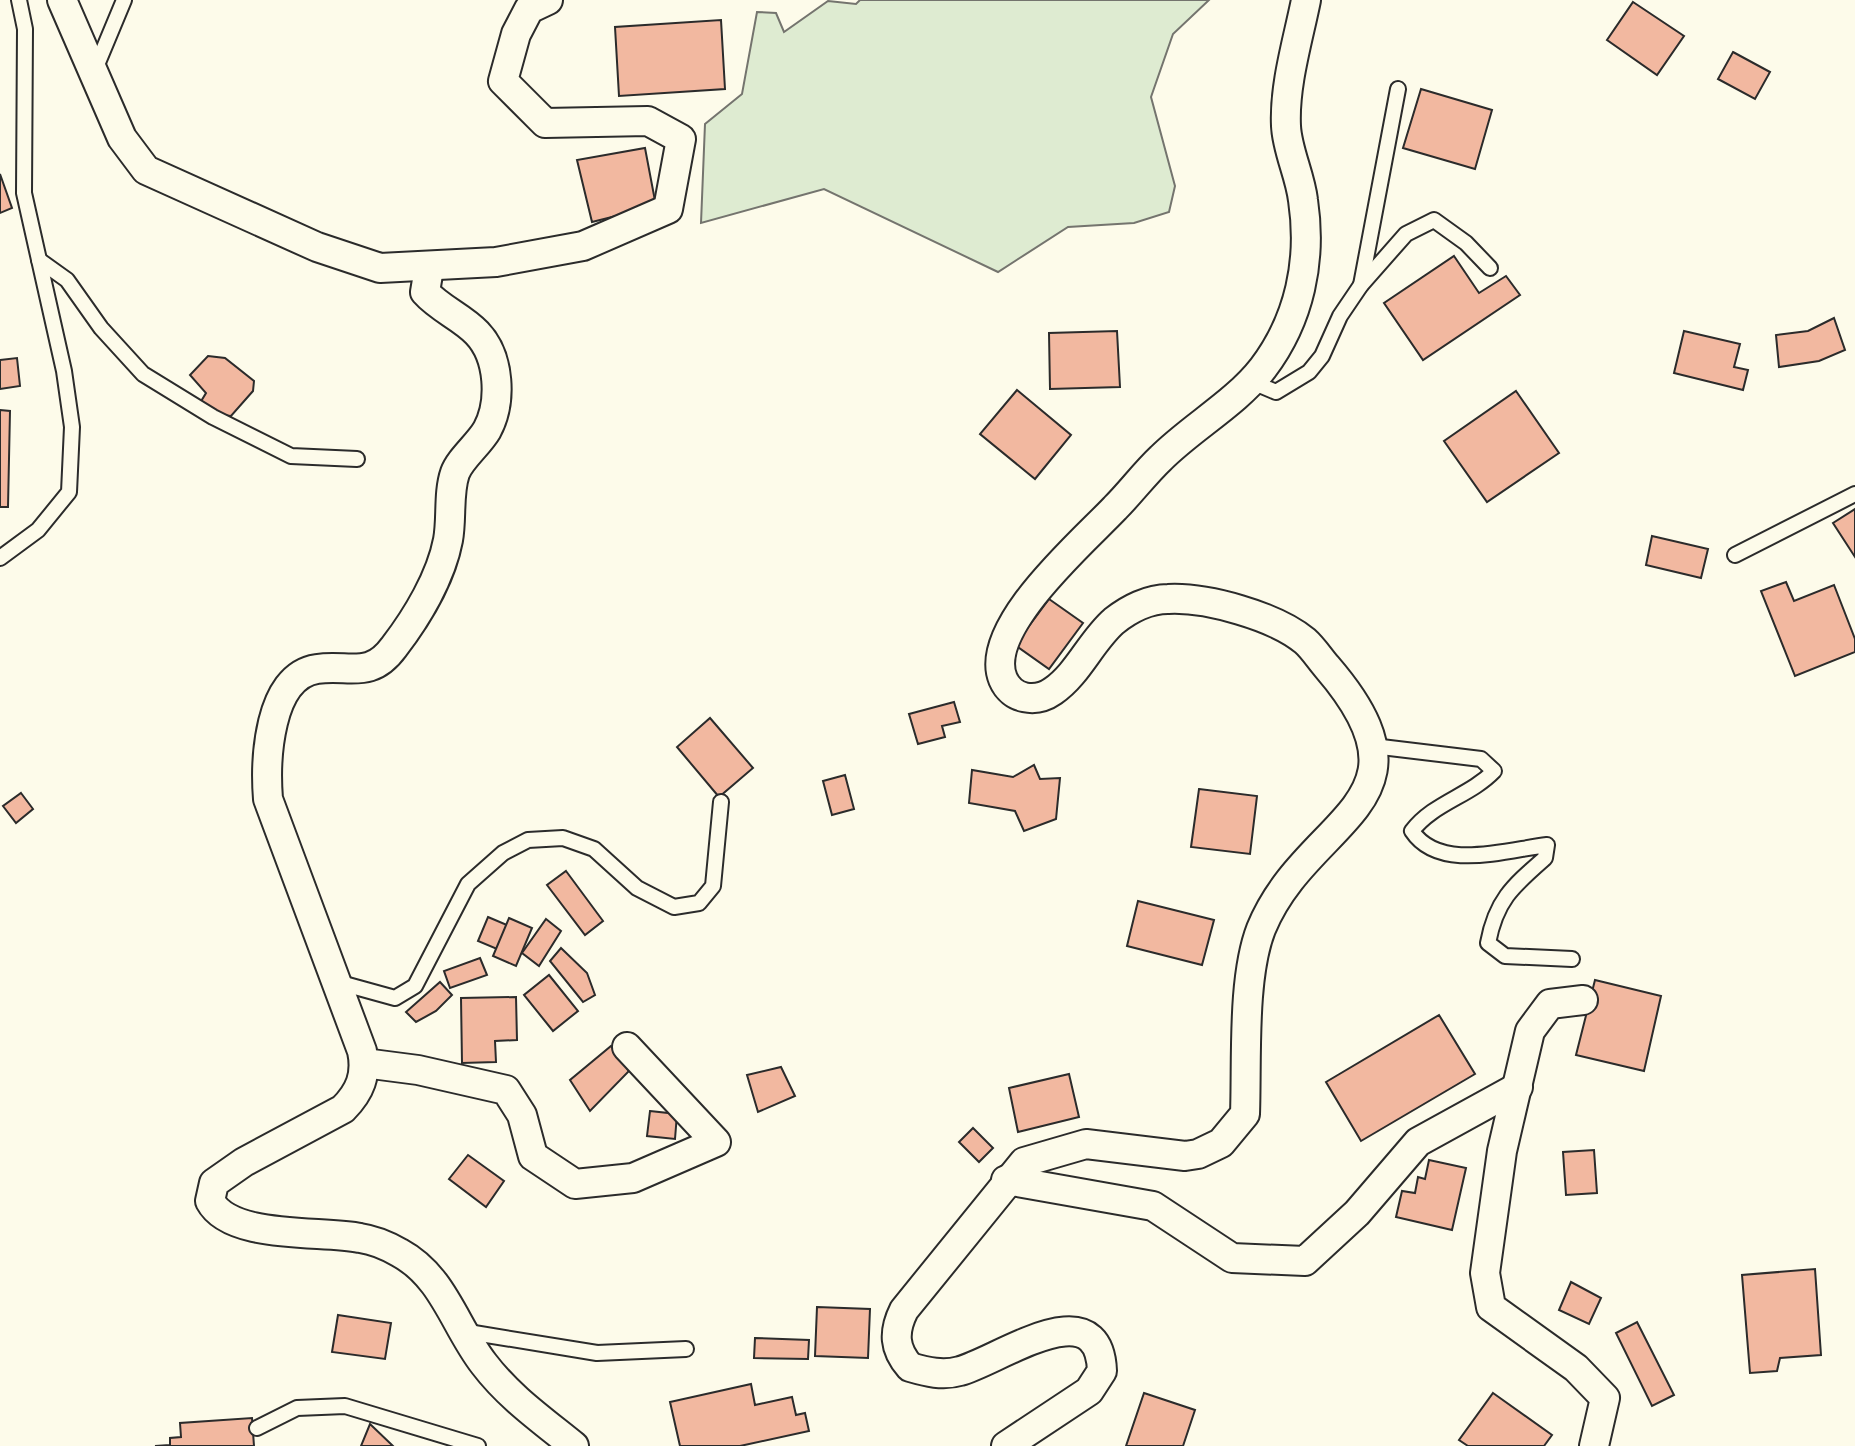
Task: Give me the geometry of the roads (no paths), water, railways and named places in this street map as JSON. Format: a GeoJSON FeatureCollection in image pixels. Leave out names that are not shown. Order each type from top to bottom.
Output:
{"type":"FeatureCollection","features":[{"type":"Feature","properties":{"kind":"street"},"geometry":{"type":"LineString","coordinates":[[62,0],[122,138],[146,170],[317,247],[380,268],[429,268],[496,262],[583,246],[668,209],[681,139],[648,121],[545,123],[503,81],[516,34],[538,4]]}},
{"type":"Feature","properties":{"kind":"street"},"geometry":{"type":"LineString","coordinates":[[1006,1446],[1089,1391],[1102,1371],[1098,1349],[1091,1340],[1072,1330],[1062,1330],[972,1367],[946,1373],[910,1367],[897,1347],[896,1334],[904,1310],[1006,1180],[1024,1162],[1086,1144],[1185,1156],[1210,1149],[1235,1130],[1245,1114],[1250,969],[1263,925],[1293,877],[1339,828],[1372,785],[1373,746],[1361,710],[1304,641],[1256,617],[1200,601],[1154,601],[1123,614],[1109,625],[1059,687],[1048,695],[1036,698],[1016,695],[1003,679],[1001,661],[1012,626],[1055,568],[1161,457],[1250,381],[1285,336],[1308,263],[1303,199],[1286,126],[1291,72],[1306,0]]}},
{"type":"Feature","properties":{"kind":"street"},"geometry":{"type":"LineString","coordinates":[[429,268],[425,292],[478,334],[495,371],[498,407],[475,450],[455,472],[449,537],[439,570],[394,648],[375,664],[363,669],[318,669],[294,680],[280,702],[265,762],[268,799],[364,1063],[361,1085],[343,1109],[244,1162],[214,1183],[210,1201],[222,1216],[261,1229],[359,1237],[403,1254],[440,1289],[484,1364],[516,1400],[574,1446]]}},
{"type":"Feature","properties":{"kind":"street"},"geometry":{"type":"LineString","coordinates":[[1583,1000],[1550,1004],[1530,1031],[1492,1206],[1485,1273],[1491,1307],[1576,1368],[1605,1398],[1594,1446]]}},
{"type":"Feature","properties":{"kind":"street"},"geometry":{"type":"LineString","coordinates":[[364,1063],[418,1070],[506,1090],[522,1115],[533,1156],[575,1184],[633,1178],[716,1142],[627,1047]]}},
{"type":"Feature","properties":{"kind":"street"},"geometry":{"type":"LineString","coordinates":[[1006,1180],[1153,1206],[1232,1258],[1305,1261],[1357,1213],[1418,1142],[1518,1087]]}},
{"type":"Feature","properties":{"kind":"lane"},"geometry":{"type":"LineString","coordinates":[[0,558],[38,530],[69,492],[72,427],[24,193],[25,29],[19,0]]}},
{"type":"Feature","properties":{"kind":"lane"},"geometry":{"type":"LineString","coordinates":[[93,72],[124,0]]}},
{"type":"Feature","properties":{"kind":"lane"},"geometry":{"type":"LineString","coordinates":[[1361,285],[1398,89]]}},
{"type":"Feature","properties":{"kind":"lane"},"geometry":{"type":"LineString","coordinates":[[1250,381],[1276,392],[1309,372],[1322,356],[1340,316],[1361,285],[1406,234],[1434,220],[1466,243],[1490,268]]}},
{"type":"Feature","properties":{"kind":"lane"},"geometry":{"type":"LineString","coordinates":[[39,260],[67,280],[101,328],[143,374],[201,410],[291,456],[357,459]]}},
{"type":"Feature","properties":{"kind":"lane"},"geometry":{"type":"LineString","coordinates":[[1735,555],[1855,494]]}},
{"type":"Feature","properties":{"kind":"lane"},"geometry":{"type":"LineString","coordinates":[[1373,746],[1481,759],[1494,771],[1480,785],[1423,816],[1412,831],[1420,843],[1450,856],[1547,845],[1545,858],[1520,879],[1493,912],[1488,943],[1505,956],[1572,959]]}},
{"type":"Feature","properties":{"kind":"lane"},"geometry":{"type":"LineString","coordinates":[[336,982],[395,998],[415,986],[468,884],[503,853],[528,840],[563,838],[594,849],[637,888],[674,907],[699,903],[713,886],[721,802]]}},
{"type":"Feature","properties":{"kind":"lane"},"geometry":{"type":"LineString","coordinates":[[462,1330],[597,1353],[686,1349]]}},
{"type":"Feature","properties":{"kind":"lane"},"geometry":{"type":"LineString","coordinates":[[257,1428],[297,1408],[345,1406],[478,1446]]}}]}
